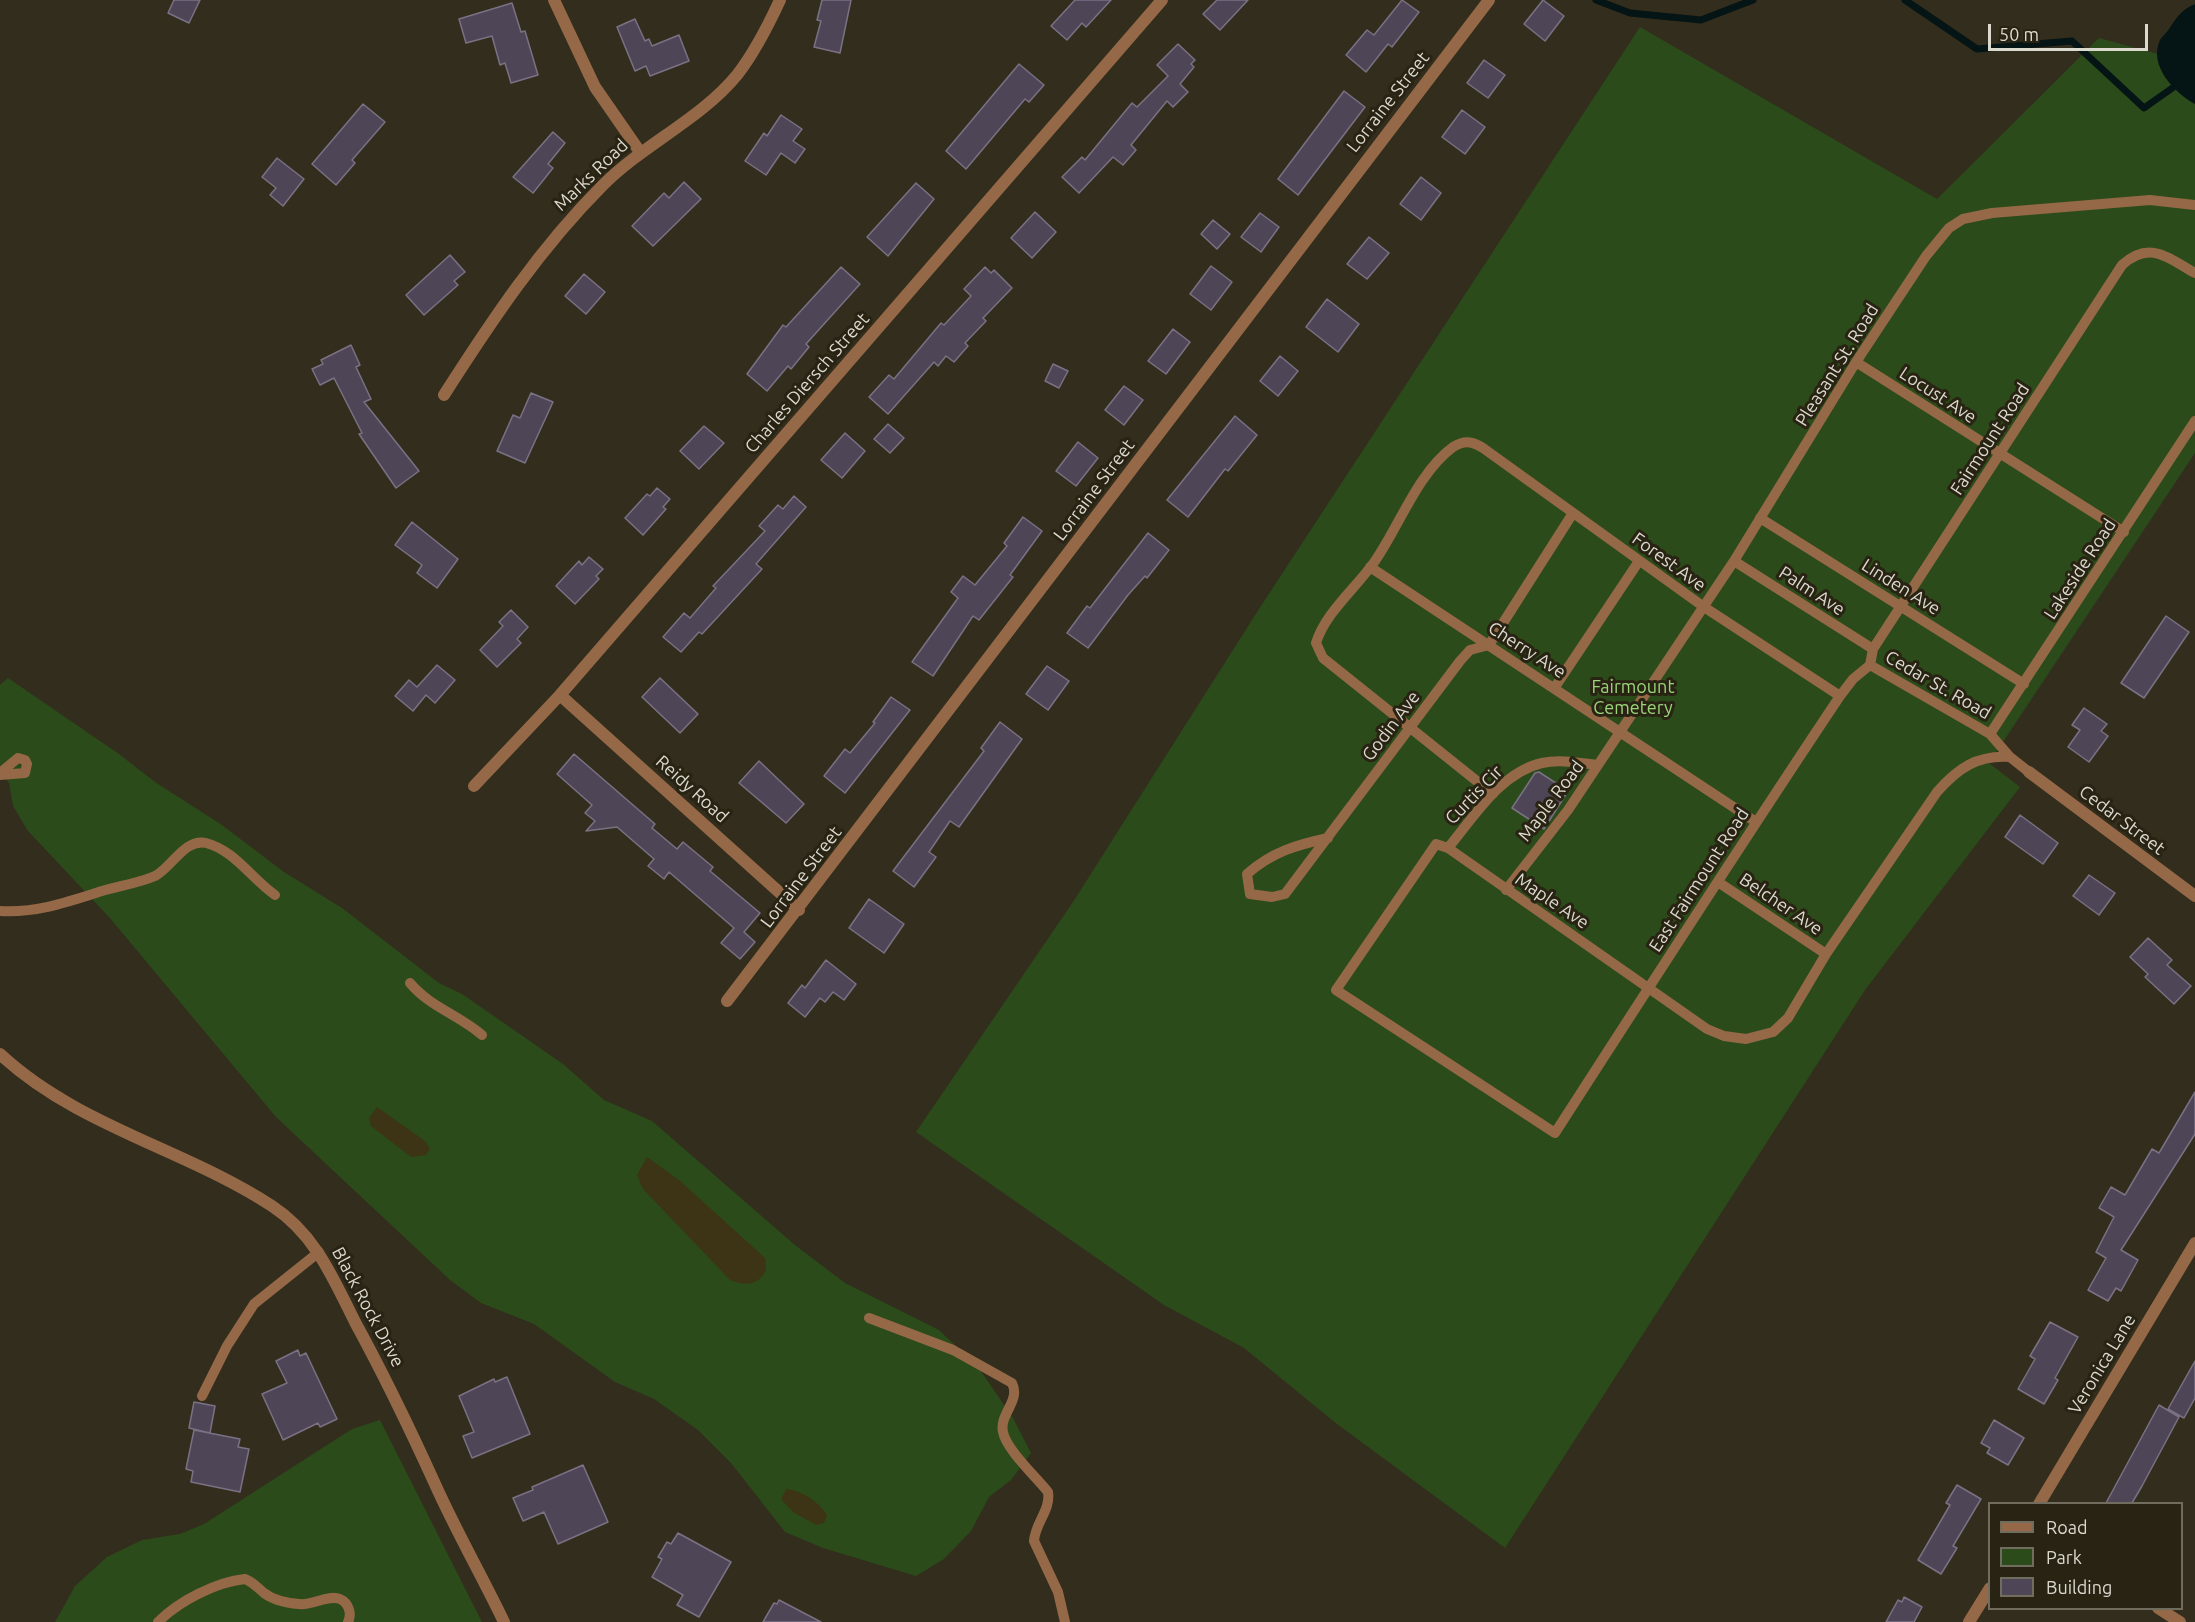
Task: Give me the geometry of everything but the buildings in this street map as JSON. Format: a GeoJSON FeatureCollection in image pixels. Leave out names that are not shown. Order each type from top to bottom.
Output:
{"type":"FeatureCollection","features":[{"type":"Feature","properties":{"kind":"street"},"geometry":{"type":"LineString","coordinates":[[554,0],[595,87],[640,152]]}},
{"type":"Feature","properties":{"kind":"street","name":"Marks Road"},"geometry":{"type":"LineString","coordinates":[[444,395],[521,280],[566,223],[640,152],[702,108],[736,75],[764,34],[780,0]]}},
{"type":"Feature","properties":{"kind":"street","name":"Charles Diersch Street"},"geometry":{"type":"LineString","coordinates":[[474,786],[560,695],[1162,0]]}},
{"type":"Feature","properties":{"kind":"street","name":"Lorraine Street"},"geometry":{"type":"LineString","coordinates":[[727,1001],[799,910],[1489,0]]}},
{"type":"Feature","properties":{"kind":"street","name":"Reidy Road"},"geometry":{"type":"LineString","coordinates":[[560,695],[799,910]]}},
{"type":"Feature","properties":{"kind":"street","name":"Cedar Street"},"geometry":{"type":"LineString","coordinates":[[2029,772],[2195,896]]}},
{"type":"Feature","properties":{"kind":"street","name":"Black Rock Drive"},"geometry":{"type":"LineString","coordinates":[[0,1054],[18,1070],[88,1115],[170,1153],[273,1207],[293,1223],[319,1252],[403,1411],[436,1487],[504,1622]]}},
{"type":"Feature","properties":{"kind":"street","name":"Veronica Lane"},"geometry":{"type":"LineString","coordinates":[[2040,1502],[2195,1243]]}},
{"type":"Feature","properties":{"kind":"street"},"geometry":{"type":"LineString","coordinates":[[1969,1622],[1988,1590]]}},
{"type":"Feature","properties":{"kind":"street"},"geometry":{"type":"LineString","coordinates":[[2161,1610],[2180,1622]]}},
{"type":"Feature","properties":{"kind":"lane","name":"Pleasant St. Road"},"geometry":{"type":"LineString","coordinates":[[1621,732],[1734,561],[1857,362],[1949,228],[1963,219],[1992,213],[2150,200],[2195,205]]}},
{"type":"Feature","properties":{"kind":"lane","name":"Fairmount Road"},"geometry":{"type":"LineString","coordinates":[[1873,649],[2122,265],[2140,253],[2162,254],[2195,273]]}},
{"type":"Feature","properties":{"kind":"lane","name":"Locust Ave"},"geometry":{"type":"LineString","coordinates":[[1857,362],[2124,532]]}},
{"type":"Feature","properties":{"kind":"lane","name":"Lakeside Road"},"geometry":{"type":"LineString","coordinates":[[1990,734],[2195,421]]}},
{"type":"Feature","properties":{"kind":"lane","name":"Forest Ave"},"geometry":{"type":"LineString","coordinates":[[1370,567],[1423,481],[1455,446],[1472,441],[1704,607],[1840,696]]}},
{"type":"Feature","properties":{"kind":"lane"},"geometry":{"type":"LineString","coordinates":[[1489,645],[1573,513]]}},
{"type":"Feature","properties":{"kind":"lane","name":"Linden Ave"},"geometry":{"type":"LineString","coordinates":[[1760,518],[2024,684]]}},
{"type":"Feature","properties":{"kind":"lane"},"geometry":{"type":"LineString","coordinates":[[1555,687],[1638,561]]}},
{"type":"Feature","properties":{"kind":"lane","name":"Palm Ave"},"geometry":{"type":"LineString","coordinates":[[1734,561],[1873,649]]}},
{"type":"Feature","properties":{"kind":"lane"},"geometry":{"type":"LineString","coordinates":[[1370,567],[1319,634],[1316,643],[1323,658],[1493,794]]}},
{"type":"Feature","properties":{"kind":"lane","name":"Cherry Ave"},"geometry":{"type":"LineString","coordinates":[[1370,567],[1555,687],[1756,822]]}},
{"type":"Feature","properties":{"kind":"lane","name":"Godin Ave"},"geometry":{"type":"LineString","coordinates":[[1328,838],[1300,844],[1266,857],[1247,874],[1250,894],[1272,897],[1286,894],[1411,729],[1460,662],[1470,650],[1489,645]]}},
{"type":"Feature","properties":{"kind":"lane"},"geometry":{"type":"LineString","coordinates":[[1870,665],[1873,649]]}},
{"type":"Feature","properties":{"kind":"lane","name":"East Fairmount Road"},"geometry":{"type":"LineString","coordinates":[[1555,1133],[1840,696],[1853,679],[1870,665]]}},
{"type":"Feature","properties":{"kind":"lane","name":"Cedar St. Road"},"geometry":{"type":"LineString","coordinates":[[1870,665],[1990,734],[2010,757],[2029,772]]}},
{"type":"Feature","properties":{"kind":"lane","name":"Maple Road"},"geometry":{"type":"LineString","coordinates":[[1506,890],[1541,842],[1558,824],[1621,732]]}},
{"type":"Feature","properties":{"kind":"lane","name":"Maple Ave"},"geometry":{"type":"LineString","coordinates":[[1555,1133],[1336,990],[1436,844],[1448,848],[1707,1029],[1733,1038],[1758,1038],[1773,1032],[1788,1018],[1826,954],[1937,792],[1955,772],[1974,761],[1991,756],[2010,757]]}},
{"type":"Feature","properties":{"kind":"lane","name":"Curtis Cir"},"geometry":{"type":"LineString","coordinates":[[1448,848],[1493,794],[1528,767],[1544,762],[1562,761],[1598,765]]}},
{"type":"Feature","properties":{"kind":"lane"},"geometry":{"type":"LineString","coordinates":[[0,911],[32,911],[51,907],[155,876],[191,844],[199,842],[208,843],[230,855],[260,884],[275,894]]}},
{"type":"Feature","properties":{"kind":"lane","name":"Belcher Ave"},"geometry":{"type":"LineString","coordinates":[[1718,882],[1826,954]]}},
{"type":"Feature","properties":{"kind":"lane"},"geometry":{"type":"LineString","coordinates":[[410,983],[423,999],[461,1019],[482,1035]]}},
{"type":"Feature","properties":{"kind":"lane"},"geometry":{"type":"LineString","coordinates":[[202,1396],[227,1346],[254,1304],[319,1252]]}},
{"type":"Feature","properties":{"kind":"lane"},"geometry":{"type":"LineString","coordinates":[[869,1318],[953,1350],[1012,1383],[1016,1390],[1015,1397],[1002,1430],[1014,1450],[1048,1492],[1049,1499],[1034,1533],[1034,1541],[1058,1592],[1065,1622]]}},
{"type":"Feature","properties":{"kind":"lane"},"geometry":{"type":"LineString","coordinates":[[159,1622],[183,1603],[226,1584],[245,1579],[271,1597],[289,1602],[310,1604],[333,1597],[339,1598],[349,1608],[348,1622]]}},
{"type":"Feature","properties":{"kind":"green space","name":"Fairmount Cemetery"},"geometry":{"type":"Polygon","coordinates":[[[1640,27],[1937,199],[2099,38],[2158,54],[2166,77],[2182,95],[2195,104],[2195,453],[1989,763],[2020,787],[1865,990],[1505,1548],[1337,1424],[1244,1348],[1164,1305],[916,1132],[1073,902],[1259,609],[1640,27]]]}},
{"type":"Feature","properties":{"kind":"green space"},"geometry":{"type":"Polygon","coordinates":[[[8,678],[119,754],[155,782],[222,825],[284,872],[342,908],[439,983],[462,994],[563,1064],[604,1100],[652,1121],[795,1245],[845,1283],[939,1330],[978,1367],[1013,1418],[1031,1453],[1011,1480],[989,1497],[971,1531],[944,1559],[916,1576],[823,1548],[785,1532],[731,1463],[698,1430],[654,1399],[615,1382],[534,1324],[481,1303],[450,1280],[276,1117],[109,917],[28,831],[13,806],[9,783],[0,771],[0,685],[8,678]]]}},
{"type":"Feature","properties":{"kind":"green space"},"geometry":{"type":"Polygon","coordinates":[[[380,1420],[482,1622],[55,1622],[75,1586],[107,1557],[142,1540],[180,1534],[204,1524],[352,1429],[380,1420]]]}},
{"type":"Feature","properties":{"kind":"sand"},"geometry":{"type":"Polygon","coordinates":[[[377,1107],[425,1141],[430,1149],[426,1155],[411,1157],[371,1126],[369,1118],[377,1107]]]}},
{"type":"Feature","properties":{"kind":"sand"},"geometry":{"type":"Polygon","coordinates":[[[647,1157],[679,1180],[765,1258],[766,1270],[759,1279],[746,1284],[730,1280],[643,1189],[637,1175],[647,1157]]]}},
{"type":"Feature","properties":{"kind":"sand"},"geometry":{"type":"Polygon","coordinates":[[[786,1489],[798,1492],[815,1502],[827,1516],[824,1523],[816,1525],[793,1512],[781,1499],[786,1489]]]}},
{"type":"Feature","properties":{"kind":"shaded area"},"geometry":{"type":"Polygon","coordinates":[[[2195,4],[2195,104],[2179,93],[2166,78],[2161,69],[2157,50],[2161,39],[2177,17],[2195,4]]]}},
{"type":"Feature","properties":{"kind":"waterway"},"geometry":{"type":"LineString","coordinates":[[1596,0],[1630,13],[1701,20],[1753,0]]}},
{"type":"Feature","properties":{"kind":"waterway"},"geometry":{"type":"LineString","coordinates":[[1905,0],[1977,49],[2072,41],[2144,108],[2178,84]]}}]}
